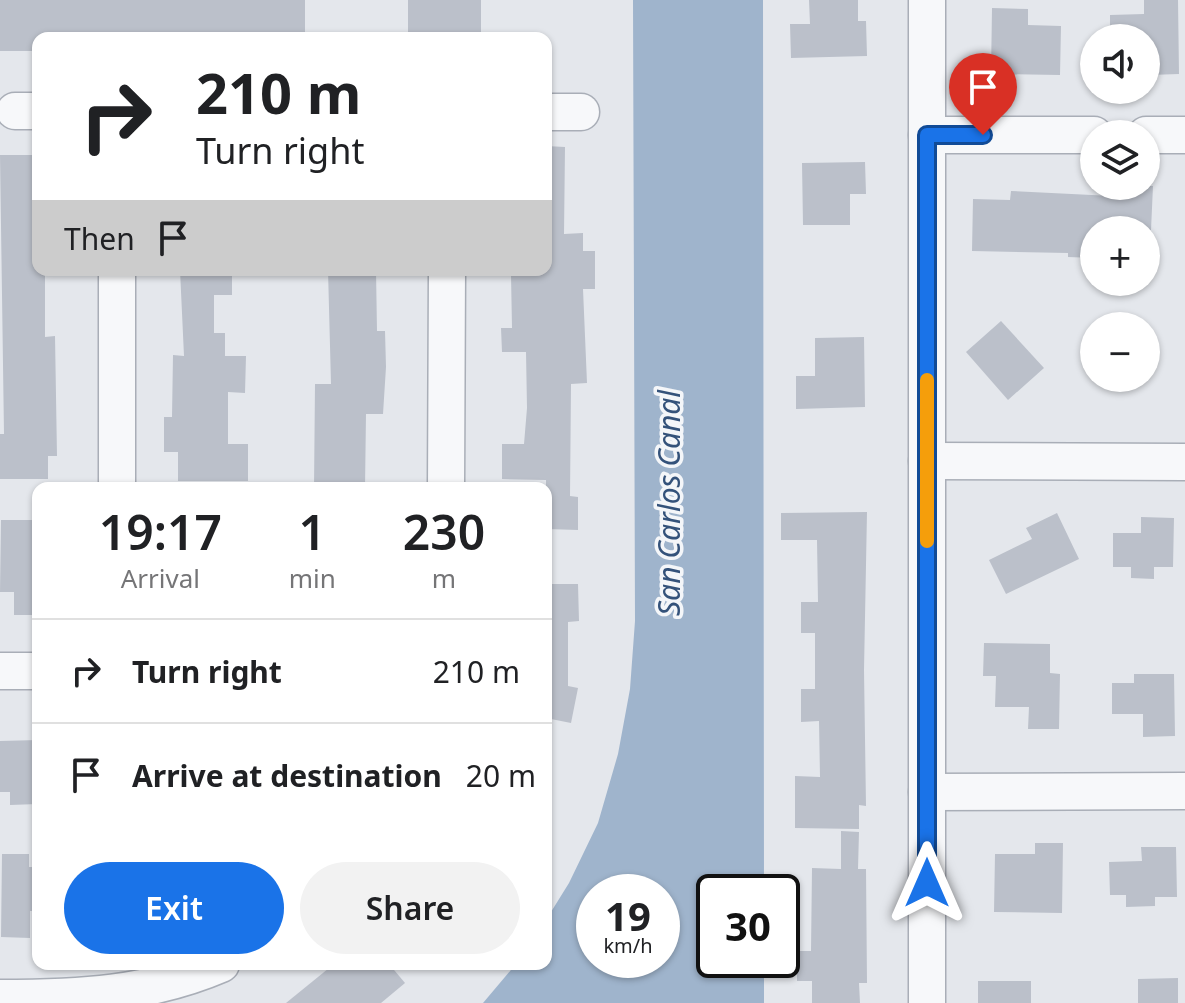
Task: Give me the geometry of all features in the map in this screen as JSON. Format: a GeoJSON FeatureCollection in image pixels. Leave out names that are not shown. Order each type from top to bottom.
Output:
{"type":"FeatureCollection","features":[{"type":"Feature","properties":{"kind":"street"},"geometry":{"type":"LineString","coordinates":[[927,0],[927,1003]]}},
{"type":"Feature","properties":{"kind":"street"},"geometry":{"type":"LineString","coordinates":[[927,135],[1080,135]]}},
{"type":"Feature","properties":{"kind":"street"},"geometry":{"type":"LineString","coordinates":[[1160,135],[1185,135]]}},
{"type":"Feature","properties":{"kind":"street"},"geometry":{"type":"LineString","coordinates":[[117,276],[117,482]]}},
{"type":"Feature","properties":{"kind":"street"},"geometry":{"type":"LineString","coordinates":[[446,482],[447,276]]}},
{"type":"Feature","properties":{"kind":"street"},"geometry":{"type":"LineString","coordinates":[[927,461],[1185,462]]}},
{"type":"Feature","properties":{"kind":"street"},"geometry":{"type":"LineString","coordinates":[[0,671],[32,671]]}},
{"type":"Feature","properties":{"kind":"street"},"geometry":{"type":"LineString","coordinates":[[927,792],[1185,791]]}},
{"type":"Feature","properties":{"kind":"street"},"geometry":{"type":"LineString","coordinates":[[0,998],[96,997],[150,988],[203,970]]}},
{"type":"Feature","properties":{"kind":"water","name":"San Carlos Canal"},"geometry":{"type":"Polygon","coordinates":[[[633,0],[763,0],[764,874],[696,874],[696,978],[764,978],[764,1003],[483,1003],[511,970],[552,970],[552,910],[598,823],[618,754],[630,689],[635,621],[633,0]]]}},
{"type":"Feature","properties":{"kind":"building"},"geometry":{"type":"Polygon","coordinates":[[[0,0],[305,0],[305,32],[32,32],[32,51],[0,51],[0,0]]]}},
{"type":"Feature","properties":{"kind":"building"},"geometry":{"type":"Polygon","coordinates":[[[408,0],[481,0],[481,32],[408,32],[408,0]]]}},
{"type":"Feature","properties":{"kind":"building"},"geometry":{"type":"Polygon","coordinates":[[[809,0],[858,0],[858,21],[866,21],[867,56],[791,58],[790,24],[810,24],[809,0]]]}},
{"type":"Feature","properties":{"kind":"building"},"geometry":{"type":"Polygon","coordinates":[[[1144,0],[1178,0],[1179,74],[1160,75],[1160,24],[1110,24],[1110,15],[1144,14],[1144,0]]]}},
{"type":"Feature","properties":{"kind":"building"},"geometry":{"type":"Polygon","coordinates":[[[992,8],[1028,9],[1028,25],[1061,26],[1060,75],[991,74],[992,8]]]}},
{"type":"Feature","properties":{"kind":"building"},"geometry":{"type":"Polygon","coordinates":[[[552,146],[565,147],[564,234],[583,233],[583,251],[595,251],[595,289],[583,289],[587,383],[571,384],[570,496],[578,497],[578,530],[552,529],[552,482],[502,479],[502,444],[524,444],[527,408],[526,352],[502,352],[501,328],[512,328],[511,276],[552,276],[552,146]]]}},
{"type":"Feature","properties":{"kind":"building"},"geometry":{"type":"Polygon","coordinates":[[[0,155],[32,155],[32,276],[45,276],[45,337],[55,336],[57,456],[48,456],[48,479],[0,479],[0,434],[4,434],[0,155]]]}},
{"type":"Feature","properties":{"kind":"building"},"geometry":{"type":"Polygon","coordinates":[[[865,162],[866,194],[850,194],[850,225],[803,225],[802,163],[865,162]]]}},
{"type":"Feature","properties":{"kind":"building"},"geometry":{"type":"Polygon","coordinates":[[[1011,191],[1080,194],[1080,200],[1152,200],[1152,216],[1080,216],[1080,257],[1068,257],[1068,253],[972,251],[973,199],[1010,200],[1011,191]]]}},
{"type":"Feature","properties":{"kind":"building"},"geometry":{"type":"Polygon","coordinates":[[[180,276],[232,276],[232,295],[214,295],[214,333],[225,333],[225,356],[246,356],[245,393],[228,392],[228,444],[248,444],[248,481],[178,481],[178,452],[164,452],[164,417],[172,417],[173,355],[184,356],[180,276]]]}},
{"type":"Feature","properties":{"kind":"building"},"geometry":{"type":"Polygon","coordinates":[[[328,276],[376,276],[377,331],[385,331],[386,367],[383,414],[366,414],[365,482],[314,482],[315,384],[331,384],[328,276]]]}},
{"type":"Feature","properties":{"kind":"building"},"geometry":{"type":"Polygon","coordinates":[[[1001,321],[1044,368],[1008,400],[966,352],[1001,321]]]}},
{"type":"Feature","properties":{"kind":"building"},"geometry":{"type":"Polygon","coordinates":[[[864,337],[865,407],[796,409],[796,376],[815,376],[815,338],[864,337]]]}},
{"type":"Feature","properties":{"kind":"building"},"geometry":{"type":"Polygon","coordinates":[[[867,512],[864,670],[866,806],[859,805],[859,829],[795,828],[795,776],[820,777],[819,721],[801,722],[801,689],[815,689],[815,633],[801,633],[801,602],[818,602],[817,540],[781,540],[781,513],[867,512]]]}},
{"type":"Feature","properties":{"kind":"building"},"geometry":{"type":"Polygon","coordinates":[[[1057,513],[1079,559],[1006,594],[989,560],[1032,539],[1026,528],[1057,513]]]}},
{"type":"Feature","properties":{"kind":"building"},"geometry":{"type":"Polygon","coordinates":[[[1141,517],[1174,518],[1173,567],[1154,567],[1154,579],[1131,578],[1131,567],[1113,567],[1113,533],[1141,533],[1141,517]]]}},
{"type":"Feature","properties":{"kind":"building"},"geometry":{"type":"Polygon","coordinates":[[[1,520],[32,520],[32,615],[14,615],[14,592],[0,592],[1,520]]]}},
{"type":"Feature","properties":{"kind":"building"},"geometry":{"type":"Polygon","coordinates":[[[552,584],[578,584],[579,621],[568,622],[568,686],[578,688],[571,723],[552,719],[552,584]]]}},
{"type":"Feature","properties":{"kind":"building"},"geometry":{"type":"Polygon","coordinates":[[[984,643],[1050,644],[1050,673],[1060,674],[1059,729],[1028,729],[1029,707],[995,707],[996,676],[983,676],[984,643]]]}},
{"type":"Feature","properties":{"kind":"building"},"geometry":{"type":"Polygon","coordinates":[[[1134,674],[1174,674],[1175,736],[1143,737],[1143,714],[1112,714],[1112,683],[1134,683],[1134,674]]]}},
{"type":"Feature","properties":{"kind":"building"},"geometry":{"type":"Polygon","coordinates":[[[32,740],[32,804],[10,805],[10,792],[0,792],[0,741],[32,740]]]}},
{"type":"Feature","properties":{"kind":"building"},"geometry":{"type":"Polygon","coordinates":[[[841,831],[859,832],[858,869],[866,869],[867,983],[859,983],[860,1003],[812,1003],[812,981],[797,981],[797,978],[800,978],[800,951],[811,951],[812,868],[841,869],[841,831]]]}},
{"type":"Feature","properties":{"kind":"building"},"geometry":{"type":"Polygon","coordinates":[[[1035,843],[1063,843],[1062,913],[994,912],[995,854],[1035,854],[1035,843]]]}},
{"type":"Feature","properties":{"kind":"building"},"geometry":{"type":"Polygon","coordinates":[[[1141,847],[1176,847],[1177,897],[1155,897],[1155,906],[1126,907],[1126,895],[1110,895],[1109,862],[1142,861],[1141,847]]]}},
{"type":"Feature","properties":{"kind":"building"},"geometry":{"type":"Polygon","coordinates":[[[2,854],[29,854],[29,867],[32,867],[30,938],[1,937],[2,854]]]}},
{"type":"Feature","properties":{"kind":"building"},"geometry":{"type":"Polygon","coordinates":[[[327,970],[394,970],[405,983],[381,1003],[286,1003],[327,970]]]}},
{"type":"Feature","properties":{"kind":"building"},"geometry":{"type":"Polygon","coordinates":[[[1178,978],[1178,1003],[1138,1003],[1138,979],[1178,978]]]}},
{"type":"Feature","properties":{"kind":"building"},"geometry":{"type":"Polygon","coordinates":[[[978,981],[1031,981],[1031,1003],[978,1003],[978,981]]]}},
{"type":"Feature","properties":{"kind":"slow traffic"},"geometry":{"type":"LineString","coordinates":[[927,380],[927,541]]}},
{"type":"Feature","properties":{"kind":"route"},"geometry":{"type":"LineString","coordinates":[[927,883],[927,135],[983,135]]}}]}
